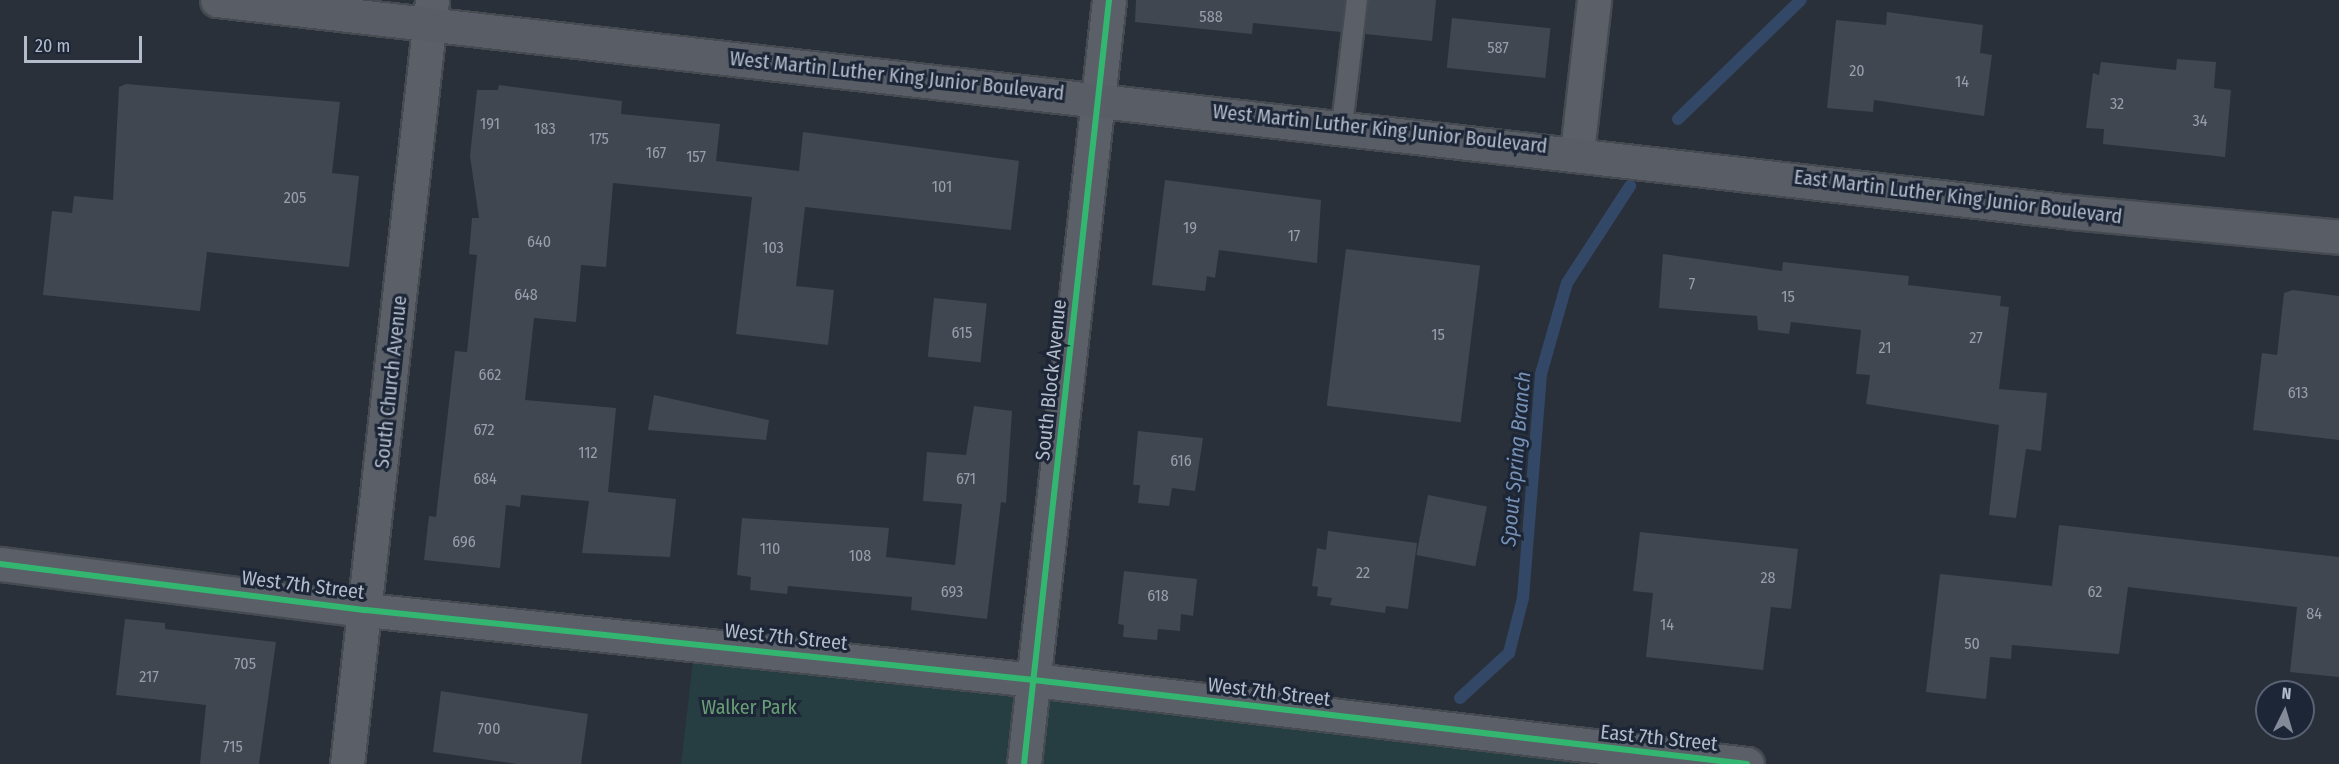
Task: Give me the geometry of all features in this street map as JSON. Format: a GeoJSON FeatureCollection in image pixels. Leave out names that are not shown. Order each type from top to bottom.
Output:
{"type":"FeatureCollection","features":[{"type":"Feature","properties":{"kind":"main road","name":"West Martin Luther King Junior Boulevard"},"geometry":{"type":"LineString","coordinates":[[217,0],[431,13],[1099,98],[1577,152]]}},
{"type":"Feature","properties":{"kind":"main road","name":"East Martin Luther King Junior Boulevard"},"geometry":{"type":"LineString","coordinates":[[1577,152],[2072,212],[2339,237]]}},
{"type":"Feature","properties":{"kind":"street","name":"South Block Avenue"},"geometry":{"type":"LineString","coordinates":[[1024,764],[1109,0]]}},
{"type":"Feature","properties":{"kind":"street"},"geometry":{"type":"LineString","coordinates":[[1577,152],[1594,0]]}},
{"type":"Feature","properties":{"kind":"street","name":"South Church Avenue"},"geometry":{"type":"LineString","coordinates":[[347,764],[431,13]]}},
{"type":"Feature","properties":{"kind":"street","name":"West 7th Street"},"geometry":{"type":"LineString","coordinates":[[0,564],[366,610],[1034,680],[1568,745]]}},
{"type":"Feature","properties":{"kind":"street","name":"East 7th Street"},"geometry":{"type":"LineString","coordinates":[[1568,745],[1747,764]]}},
{"type":"Feature","properties":{"kind":"lane"},"geometry":{"type":"LineString","coordinates":[[1342,125],[1357,0]]}},
{"type":"Feature","properties":{"kind":"green space","name":"Walker Park"},"geometry":{"type":"Polygon","coordinates":[[[695,644],[1747,764],[681,764],[695,644]]]}},
{"type":"Feature","properties":{"kind":"building"},"geometry":{"type":"Polygon","coordinates":[[[1136,0],[1345,0],[1341,32],[1253,23],[1252,34],[1135,22],[1136,0]]]}},
{"type":"Feature","properties":{"kind":"building"},"geometry":{"type":"Polygon","coordinates":[[[1369,0],[1436,0],[1432,41],[1365,34],[1369,0]]]}},
{"type":"Feature","properties":{"kind":"building"},"geometry":{"type":"Polygon","coordinates":[[[1887,12],[1983,25],[1980,53],[1992,55],[1984,116],[1874,100],[1873,112],[1827,108],[1836,20],[1886,25],[1887,12]]]}},
{"type":"Feature","properties":{"kind":"building"},"geometry":{"type":"Polygon","coordinates":[[[1452,18],[1550,28],[1545,78],[1447,68],[1452,18]]]}},
{"type":"Feature","properties":{"kind":"building"},"geometry":{"type":"Polygon","coordinates":[[[2177,59],[2216,62],[2214,88],[2231,90],[2225,157],[2103,144],[2104,129],[2086,128],[2093,73],[2099,75],[2101,62],[2176,70],[2177,59]]]}},
{"type":"Feature","properties":{"kind":"building"},"geometry":{"type":"Polygon","coordinates":[[[126,84],[340,102],[332,173],[359,176],[349,267],[207,252],[200,311],[43,295],[52,211],[72,213],[74,196],[113,200],[119,87],[126,84]]]}},
{"type":"Feature","properties":{"kind":"building"},"geometry":{"type":"Polygon","coordinates":[[[499,85],[622,101],[621,114],[720,124],[716,161],[799,171],[803,132],[1019,161],[1011,230],[805,207],[796,286],[834,290],[828,345],[736,334],[752,197],[613,183],[606,267],[581,265],[576,322],[534,318],[525,400],[616,408],[608,492],[676,499],[670,557],[582,553],[589,501],[521,495],[520,507],[506,505],[500,568],[424,560],[429,516],[436,517],[455,351],[467,352],[477,255],[469,254],[472,218],[479,218],[470,156],[477,90],[498,90],[499,85]]]}},
{"type":"Feature","properties":{"kind":"building"},"geometry":{"type":"Polygon","coordinates":[[[1165,180],[1321,200],[1317,263],[1219,250],[1215,278],[1207,276],[1205,291],[1152,285],[1165,180]]]}},
{"type":"Feature","properties":{"kind":"building"},"geometry":{"type":"Polygon","coordinates":[[[1346,249],[1480,265],[1461,422],[1327,406],[1346,249]]]}},
{"type":"Feature","properties":{"kind":"building"},"geometry":{"type":"Polygon","coordinates":[[[1663,254],[1782,271],[1783,262],[1909,276],[1908,285],[2001,296],[2000,306],[2009,307],[1999,389],[2047,393],[2041,451],[2026,449],[2016,518],[1989,515],[1999,425],[1866,404],[1870,375],[1856,374],[1861,330],[1791,322],[1789,334],[1758,330],[1757,316],[1659,308],[1663,254]]]}},
{"type":"Feature","properties":{"kind":"building"},"geometry":{"type":"Polygon","coordinates":[[[2293,290],[2339,296],[2339,440],[2253,430],[2262,353],[2277,355],[2284,293],[2293,290]]]}},
{"type":"Feature","properties":{"kind":"building"},"geometry":{"type":"Polygon","coordinates":[[[934,298],[987,304],[981,362],[928,357],[934,298]]]}},
{"type":"Feature","properties":{"kind":"building"},"geometry":{"type":"Polygon","coordinates":[[[654,395],[769,420],[766,440],[648,430],[654,395]]]}},
{"type":"Feature","properties":{"kind":"building"},"geometry":{"type":"Polygon","coordinates":[[[974,406],[1012,411],[1006,503],[1001,502],[987,619],[911,610],[912,597],[788,586],[787,594],[750,590],[751,577],[737,575],[742,518],[889,528],[886,557],[955,565],[962,504],[923,501],[927,452],[966,455],[974,406]]]}},
{"type":"Feature","properties":{"kind":"building"},"geometry":{"type":"Polygon","coordinates":[[[1138,431],[1203,438],[1195,491],[1172,488],[1169,506],[1138,503],[1140,485],[1133,485],[1138,431]]]}},
{"type":"Feature","properties":{"kind":"building"},"geometry":{"type":"Polygon","coordinates":[[[1428,495],[1487,506],[1475,566],[1416,555],[1428,495]]]}},
{"type":"Feature","properties":{"kind":"building"},"geometry":{"type":"Polygon","coordinates":[[[2059,525],[2339,557],[2339,677],[2290,672],[2297,607],[2128,587],[2119,654],[2012,645],[2011,659],[1990,657],[1986,699],[1926,692],[1940,574],[2052,586],[2059,525]]]}},
{"type":"Feature","properties":{"kind":"building"},"geometry":{"type":"Polygon","coordinates":[[[1328,531],[1417,543],[1408,609],[1386,606],[1385,613],[1330,605],[1332,598],[1317,596],[1318,587],[1312,586],[1317,548],[1326,550],[1328,531]]]}},
{"type":"Feature","properties":{"kind":"building"},"geometry":{"type":"Polygon","coordinates":[[[1640,532],[1798,549],[1791,609],[1771,607],[1763,670],[1646,657],[1653,593],[1633,591],[1640,532]]]}},
{"type":"Feature","properties":{"kind":"building"},"geometry":{"type":"Polygon","coordinates":[[[1124,571],[1197,579],[1193,616],[1181,614],[1180,631],[1158,629],[1157,640],[1123,637],[1124,625],[1118,624],[1124,571]]]}},
{"type":"Feature","properties":{"kind":"building"},"geometry":{"type":"Polygon","coordinates":[[[125,619],[165,623],[165,629],[276,642],[259,764],[200,764],[206,705],[116,695],[125,619]]]}},
{"type":"Feature","properties":{"kind":"building"},"geometry":{"type":"Polygon","coordinates":[[[441,691],[588,714],[581,764],[517,764],[433,752],[441,691]]]}},
{"type":"Feature","properties":{"kind":"waterway","name":"Spout Spring Branch"},"geometry":{"type":"LineString","coordinates":[[1678,119],[1801,0]]}},
{"type":"Feature","properties":{"kind":"waterway","name":"Spout Spring Branch"},"geometry":{"type":"LineString","coordinates":[[1460,698],[1509,653],[1523,598],[1541,374],[1567,283],[1630,186]]}},
{"type":"Feature","properties":{"kind":"cycle path"},"geometry":{"type":"LineString","coordinates":[[1024,764],[1109,0]]}},
{"type":"Feature","properties":{"kind":"cycle path"},"geometry":{"type":"LineString","coordinates":[[0,564],[366,610],[1034,680],[1747,764]]}}]}
